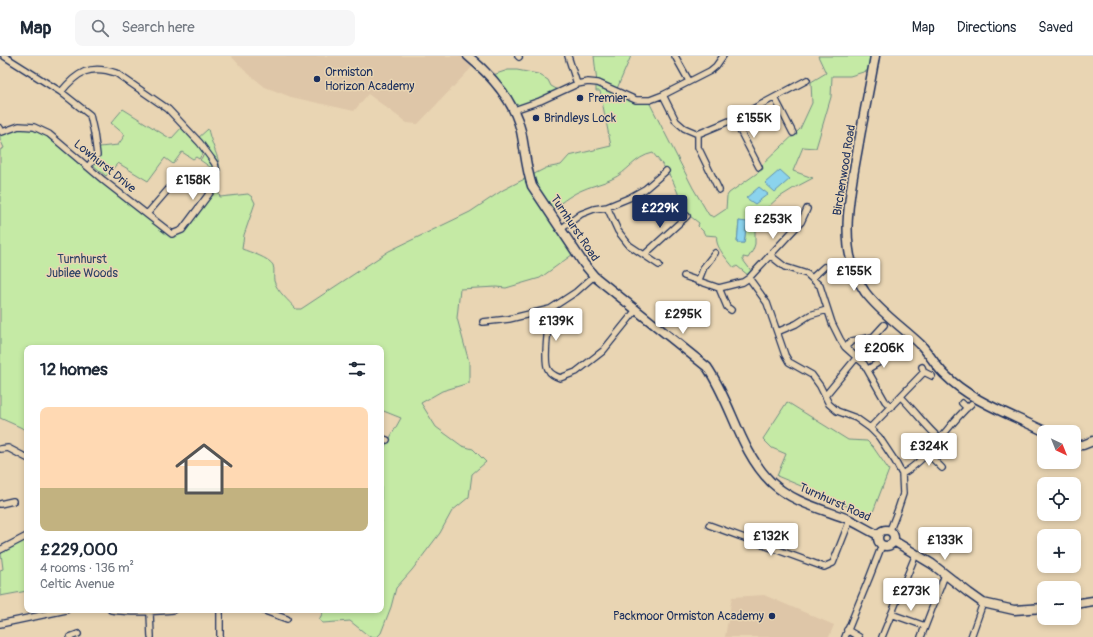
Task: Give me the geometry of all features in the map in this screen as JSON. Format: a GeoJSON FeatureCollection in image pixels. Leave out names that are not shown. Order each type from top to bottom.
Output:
{"type":"FeatureCollection","features":[{"type":"Feature","properties":{"kind":"street"},"geometry":{"type":"LineString","coordinates":[[4,56],[61,92],[90,115],[97,154],[95,159],[88,167]]}},
{"type":"Feature","properties":{"kind":"street","name":"Turnhurst Road"},"geometry":{"type":"LineString","coordinates":[[468,56],[493,79],[514,110],[521,130],[527,172],[532,186],[584,264],[594,276],[707,367],[715,379],[740,434],[756,462],[772,482],[793,498],[850,520],[878,535]]}},
{"type":"Feature","properties":{"kind":"street"},"geometry":{"type":"LineString","coordinates":[[568,56],[577,84]]}},
{"type":"Feature","properties":{"kind":"street"},"geometry":{"type":"LineString","coordinates":[[675,56],[689,81]]}},
{"type":"Feature","properties":{"kind":"street"},"geometry":{"type":"LineString","coordinates":[[514,110],[540,101],[577,84],[588,82],[598,83],[627,97],[640,101],[650,100],[710,71],[716,66],[722,56]]}},
{"type":"Feature","properties":{"kind":"street","name":"Birchenwood Road"},"geometry":{"type":"LineString","coordinates":[[875,56],[849,200],[847,235],[852,266],[864,291],[886,316],[921,345],[944,374],[974,398],[1037,428]]}},
{"type":"Feature","properties":{"kind":"street","name":"Lowhurst Drive"},"geometry":{"type":"LineString","coordinates":[[0,128],[2,132],[19,126],[34,127],[49,134],[172,234],[182,230],[215,186],[217,173],[211,158],[200,142],[168,109],[116,73],[98,69],[81,72],[71,80],[61,92]]}},
{"type":"Feature","properties":{"kind":"street"},"geometry":{"type":"LineString","coordinates":[[663,95],[676,121],[684,128],[698,134],[734,119],[807,80]]}},
{"type":"Feature","properties":{"kind":"street"},"geometry":{"type":"LineString","coordinates":[[775,98],[793,133]]}},
{"type":"Feature","properties":{"kind":"street"},"geometry":{"type":"LineString","coordinates":[[734,119],[759,167]]}},
{"type":"Feature","properties":{"kind":"street"},"geometry":{"type":"LineString","coordinates":[[698,134],[698,147],[719,190]]}},
{"type":"Feature","properties":{"kind":"street"},"geometry":{"type":"LineString","coordinates":[[561,229],[581,214],[594,209],[607,207],[629,198],[645,189],[666,171]]}},
{"type":"Feature","properties":{"kind":"street"},"geometry":{"type":"LineString","coordinates":[[147,214],[178,178]]}},
{"type":"Feature","properties":{"kind":"street"},"geometry":{"type":"LineString","coordinates":[[607,207],[618,231],[629,244],[659,265]]}},
{"type":"Feature","properties":{"kind":"street"},"geometry":{"type":"LineString","coordinates":[[684,276],[698,282],[720,288],[743,282],[771,256],[801,222],[806,219],[807,209]]}},
{"type":"Feature","properties":{"kind":"street"},"geometry":{"type":"LineString","coordinates":[[644,255],[687,216]]}},
{"type":"Feature","properties":{"kind":"street"},"geometry":{"type":"LineString","coordinates":[[698,282],[704,267],[715,253]]}},
{"type":"Feature","properties":{"kind":"street"},"geometry":{"type":"LineString","coordinates":[[771,256],[785,267],[804,272],[820,286],[832,324],[845,347],[868,369],[880,395],[891,407]]}},
{"type":"Feature","properties":{"kind":"street"},"geometry":{"type":"LineString","coordinates":[[812,278],[825,267]]}},
{"type":"Feature","properties":{"kind":"street"},"geometry":{"type":"LineString","coordinates":[[483,322],[550,309],[576,292],[594,276]]}},
{"type":"Feature","properties":{"kind":"street"},"geometry":{"type":"LineString","coordinates":[[749,278],[767,303],[785,354],[790,362],[812,375],[820,386],[829,404],[837,411],[856,418],[870,428],[879,437],[895,461],[902,474],[903,494],[898,512],[890,530]]}},
{"type":"Feature","properties":{"kind":"street"},"geometry":{"type":"LineString","coordinates":[[720,288],[727,310]]}},
{"type":"Feature","properties":{"kind":"street"},"geometry":{"type":"LineString","coordinates":[[550,309],[547,367],[552,374],[560,378],[576,372],[603,351],[636,310]]}},
{"type":"Feature","properties":{"kind":"street"},"geometry":{"type":"LineString","coordinates":[[778,332],[796,324],[810,315],[827,310]]}},
{"type":"Feature","properties":{"kind":"street"},"geometry":{"type":"LineString","coordinates":[[845,347],[852,341],[873,337],[884,325]]}},
{"type":"Feature","properties":{"kind":"street"},"geometry":{"type":"LineString","coordinates":[[868,369],[881,361],[887,353]]}},
{"type":"Feature","properties":{"kind":"street"},"geometry":{"type":"LineString","coordinates":[[825,396],[857,357]]}},
{"type":"Feature","properties":{"kind":"street"},"geometry":{"type":"LineString","coordinates":[[870,428],[901,397],[923,370],[932,376]]}},
{"type":"Feature","properties":{"kind":"street"},"geometry":{"type":"LineString","coordinates":[[901,397],[940,440]]}},
{"type":"Feature","properties":{"kind":"street"},"geometry":{"type":"LineString","coordinates":[[902,474],[914,467],[940,440],[969,406],[962,403]]}},
{"type":"Feature","properties":{"kind":"street"},"geometry":{"type":"LineString","coordinates":[[1081,445],[1093,441]]}},
{"type":"Feature","properties":{"kind":"street"},"geometry":{"type":"LineString","coordinates":[[0,449],[8,448],[24,456]]}},
{"type":"Feature","properties":{"kind":"street"},"geometry":{"type":"LineString","coordinates":[[927,453],[942,468]]}},
{"type":"Feature","properties":{"kind":"street"},"geometry":{"type":"LineString","coordinates":[[0,504],[13,501]]}},
{"type":"Feature","properties":{"kind":"street"},"geometry":{"type":"LineString","coordinates":[[709,525],[824,567],[833,563],[850,520]]}},
{"type":"Feature","properties":{"kind":"street"},"geometry":{"type":"LineString","coordinates":[[884,530],[890,530],[894,535],[894,541],[890,546],[882,545],[878,540],[878,535],[884,530]]}},
{"type":"Feature","properties":{"kind":"street"},"geometry":{"type":"LineString","coordinates":[[0,550],[24,538]]}},
{"type":"Feature","properties":{"kind":"street"},"geometry":{"type":"LineString","coordinates":[[894,541],[932,564],[983,603],[1014,610],[1037,608]]}},
{"type":"Feature","properties":{"kind":"street"},"geometry":{"type":"LineString","coordinates":[[845,637],[882,545]]}},
{"type":"Feature","properties":{"kind":"street"},"geometry":{"type":"LineString","coordinates":[[882,637],[916,554]]}},
{"type":"Feature","properties":{"kind":"street"},"geometry":{"type":"LineString","coordinates":[[921,637],[945,574]]}},
{"type":"Feature","properties":{"kind":"street"},"geometry":{"type":"LineString","coordinates":[[1081,603],[1093,601]]}},
{"type":"Feature","properties":{"kind":"street"},"geometry":{"type":"LineString","coordinates":[[971,637],[983,603]]}},
{"type":"Feature","properties":{"kind":"street"},"geometry":{"type":"LineString","coordinates":[[0,624],[52,613]]}},
{"type":"Feature","properties":{"kind":"street"},"geometry":{"type":"LineString","coordinates":[[150,613],[151,637]]}},
{"type":"Feature","properties":{"kind":"street"},"geometry":{"type":"LineString","coordinates":[[220,613],[220,637]]}},
{"type":"Feature","properties":{"kind":"street"},"geometry":{"type":"LineString","coordinates":[[273,613],[287,619]]}},
{"type":"Feature","properties":{"kind":"street"},"geometry":{"type":"LineString","coordinates":[[891,614],[925,626]]}},
{"type":"Feature","properties":{"kind":"street"},"geometry":{"type":"LineString","coordinates":[[848,630],[859,637]]}},
{"type":"Feature","properties":{"kind":"street"},"geometry":{"type":"LineString","coordinates":[[70,637],[78,634]]}},
{"type":"Feature","properties":{"kind":"shaded area"},"geometry":{"type":"Polygon","coordinates":[[[231,56],[468,56],[476,63],[418,124],[407,123],[368,94],[354,111],[291,97],[265,87],[244,70],[231,56]]]}},
{"type":"Feature","properties":{"kind":"shaded area","name":"Packmoor Ormiston Academy"},"geometry":{"type":"Polygon","coordinates":[[[764,595],[834,625],[829,637],[725,637],[732,597],[764,595]]]}},
{"type":"Feature","properties":{"kind":"green space","name":"Turnhurst Jubilee Woods"},"geometry":{"type":"Polygon","coordinates":[[[594,56],[631,56],[616,91],[627,97],[648,100],[693,188],[709,215],[714,217],[726,209],[727,196],[729,193],[763,169],[762,165],[800,129],[812,103],[811,82],[826,73],[818,56],[872,56],[870,70],[850,76],[832,76],[831,97],[816,148],[803,147],[793,171],[813,178],[778,198],[759,215],[755,228],[755,244],[753,250],[748,258],[743,257],[743,260],[752,272],[749,276],[737,266],[734,268],[728,261],[719,248],[717,236],[705,235],[698,226],[699,223],[686,213],[673,181],[653,153],[636,161],[618,176],[572,195],[550,212],[576,252],[540,278],[506,288],[496,287],[460,289],[457,318],[469,362],[469,383],[442,391],[421,403],[436,427],[462,446],[473,449],[486,462],[472,474],[469,497],[452,511],[440,533],[412,570],[396,588],[391,607],[381,633],[377,637],[370,637],[350,621],[323,623],[319,620],[322,613],[384,613],[384,449],[401,418],[384,411],[384,345],[24,345],[24,429],[0,418],[0,150],[4,148],[0,139],[0,133],[24,126],[35,128],[49,134],[172,234],[182,230],[216,183],[213,169],[200,160],[206,152],[197,139],[208,129],[220,166],[220,181],[217,188],[220,197],[248,194],[252,197],[255,203],[244,235],[242,249],[271,262],[274,267],[274,281],[276,285],[296,309],[301,309],[389,251],[470,212],[503,190],[546,168],[561,165],[569,156],[611,146],[600,91],[596,91],[594,56]],[[739,221],[737,243],[744,243],[747,223],[739,221]]]}},
{"type":"Feature","properties":{"kind":"green space"},"geometry":{"type":"Polygon","coordinates":[[[508,70],[538,74],[548,80],[551,86],[562,92],[514,110],[490,76],[508,70]]]}},
{"type":"Feature","properties":{"kind":"green space"},"geometry":{"type":"Polygon","coordinates":[[[123,109],[171,139],[183,126],[204,151],[199,159],[196,157],[193,159],[182,152],[173,164],[165,158],[148,181],[118,163],[106,176],[93,165],[99,156],[100,147],[118,145],[125,135],[111,123],[123,109]]]}},
{"type":"Feature","properties":{"kind":"green space"},"geometry":{"type":"Polygon","coordinates":[[[787,402],[848,440],[867,441],[873,447],[889,470],[871,517],[777,476],[786,454],[772,448],[763,439],[787,402]]]}},
{"type":"Feature","properties":{"kind":"green space"},"geometry":{"type":"Polygon","coordinates":[[[24,541],[24,592],[0,596],[0,570],[3,569],[1,553],[24,541]]]}},
{"type":"Feature","properties":{"kind":"water"},"geometry":{"type":"Polygon","coordinates":[[[780,170],[790,179],[775,192],[765,183],[780,170]]]}},
{"type":"Feature","properties":{"kind":"water"},"geometry":{"type":"Polygon","coordinates":[[[759,187],[768,194],[755,204],[746,198],[759,187]]]}},
{"type":"Feature","properties":{"kind":"water"},"geometry":{"type":"Polygon","coordinates":[[[739,221],[747,222],[744,243],[737,243],[739,221]]]}},
{"type":"Feature","properties":{"kind":"place","name":"Ormiston Horizon Academy"},"geometry":{"type":"Point","coordinates":[317,79]}},
{"type":"Feature","properties":{"kind":"place","name":"Premier"},"geometry":{"type":"Point","coordinates":[580,98]}},
{"type":"Feature","properties":{"kind":"place","name":"Brindleys Lock"},"geometry":{"type":"Point","coordinates":[536,118]}},
{"type":"Feature","properties":{"kind":"place","name":"Packmoor Ormiston Academy"},"geometry":{"type":"Point","coordinates":[772,616]}}]}
